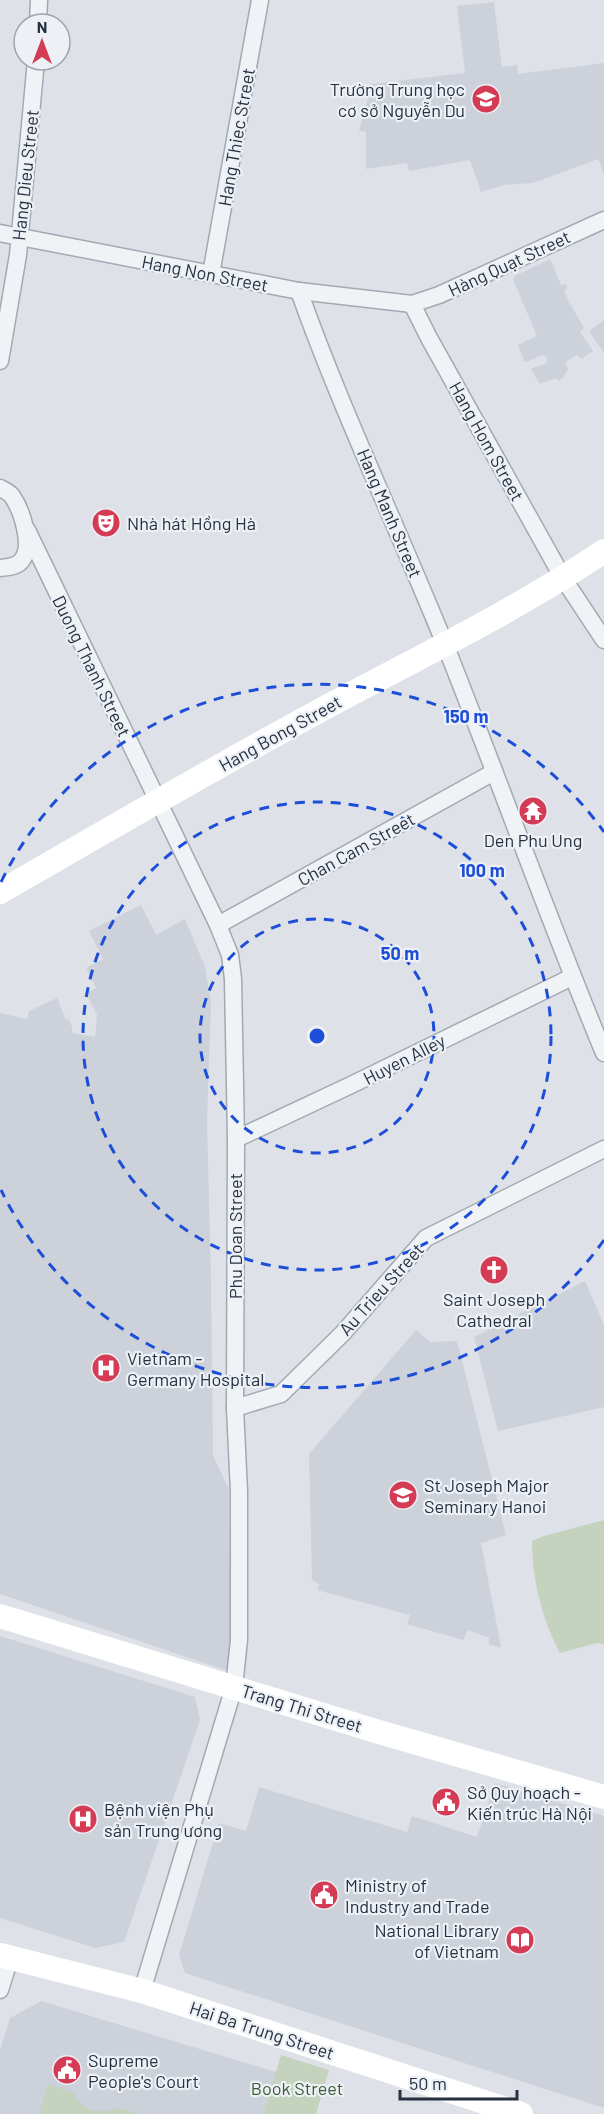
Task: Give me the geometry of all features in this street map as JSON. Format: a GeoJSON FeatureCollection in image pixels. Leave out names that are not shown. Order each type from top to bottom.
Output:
{"type":"FeatureCollection","features":[{"type":"Feature","properties":{"kind":"main road","name":"Hang Bong Street"},"geometry":{"type":"LineString","coordinates":[[0,892],[319,711],[445,645],[563,578],[604,551]]}},
{"type":"Feature","properties":{"kind":"main road","name":"Trang Thi Street"},"geometry":{"type":"LineString","coordinates":[[0,1616],[380,1732],[604,1797]]}},
{"type":"Feature","properties":{"kind":"main road","name":"Hai Ba Trung Street"},"geometry":{"type":"LineString","coordinates":[[5,1956],[142,1991],[522,2114]]}},
{"type":"Feature","properties":{"kind":"street","name":"Hang Thiec Street"},"geometry":{"type":"LineString","coordinates":[[211,274],[260,0]]}},
{"type":"Feature","properties":{"kind":"street","name":"Hang Dieu Street"},"geometry":{"type":"LineString","coordinates":[[0,362],[19,236],[35,72]]}},
{"type":"Feature","properties":{"kind":"street","name":"Hàng Quạt Street"},"geometry":{"type":"LineString","coordinates":[[412,304],[439,295],[604,220]]}},
{"type":"Feature","properties":{"kind":"street","name":"Hang Non Street"},"geometry":{"type":"LineString","coordinates":[[0,233],[299,291],[412,304]]}},
{"type":"Feature","properties":{"kind":"street","name":"Hang Manh Street"},"geometry":{"type":"LineString","coordinates":[[299,291],[445,645],[572,977],[604,1053]]}},
{"type":"Feature","properties":{"kind":"street","name":"Hang Hom Street"},"geometry":{"type":"LineString","coordinates":[[412,304],[429,339],[563,578],[604,640]]}},
{"type":"Feature","properties":{"kind":"street","name":"Duong Thanh Street"},"geometry":{"type":"LineString","coordinates":[[0,488],[10,494],[157,801]]}},
{"type":"Feature","properties":{"kind":"street"},"geometry":{"type":"LineString","coordinates":[[0,568],[11,567],[22,560],[26,550],[27,530]]}},
{"type":"Feature","properties":{"kind":"street","name":"Chan Cam Street"},"geometry":{"type":"LineString","coordinates":[[218,925],[494,772]]}},
{"type":"Feature","properties":{"kind":"street","name":"Phu Doan Street"},"geometry":{"type":"LineString","coordinates":[[142,1991],[234,1687],[239,1640],[239,1515],[235,1407],[236,1139],[233,979],[230,955],[218,925],[157,801]]}},
{"type":"Feature","properties":{"kind":"street","name":"Huyen Alley"},"geometry":{"type":"LineString","coordinates":[[236,1139],[572,977]]}},
{"type":"Feature","properties":{"kind":"street","name":"Au Trieu Street"},"geometry":{"type":"LineString","coordinates":[[235,1407],[282,1394],[343,1333],[426,1238],[604,1149]]}},
{"type":"Feature","properties":{"kind":"street"},"geometry":{"type":"LineString","coordinates":[[0,1990],[5,1956]]}},
{"type":"Feature","properties":{"kind":"shaded area","name":"Trường Trung học cơ sở Nguyễn Du"},"geometry":{"type":"Polygon","coordinates":[[[494,2],[502,67],[517,65],[518,74],[604,63],[604,175],[598,159],[533,183],[504,185],[481,192],[470,160],[409,171],[407,163],[366,169],[366,132],[359,131],[372,84],[465,73],[457,6],[494,2]]]}},
{"type":"Feature","properties":{"kind":"shaded area"},"geometry":{"type":"Polygon","coordinates":[[[550,259],[561,285],[566,284],[567,288],[564,290],[584,328],[580,332],[593,351],[581,359],[577,355],[565,362],[568,369],[563,378],[540,384],[531,369],[547,363],[547,357],[542,355],[527,362],[524,361],[518,345],[537,336],[513,279],[550,259]]]}},
{"type":"Feature","properties":{"kind":"shaded area"},"geometry":{"type":"Polygon","coordinates":[[[604,320],[604,353],[589,331],[604,320]]]}},
{"type":"Feature","properties":{"kind":"shaded area","name":"Vietnam - Germany Hospital"},"geometry":{"type":"Polygon","coordinates":[[[141,905],[156,935],[185,919],[205,967],[211,1003],[207,1119],[213,1455],[229,1490],[231,1672],[0,1594],[0,1013],[27,1019],[29,1011],[57,998],[66,1020],[69,1019],[72,1033],[95,1037],[97,1015],[86,993],[96,988],[86,968],[103,959],[89,931],[141,905]]]}},
{"type":"Feature","properties":{"kind":"shaded area"},"geometry":{"type":"Polygon","coordinates":[[[585,1281],[604,1325],[604,1407],[498,1431],[474,1337],[585,1281]]]}},
{"type":"Feature","properties":{"kind":"shaded area","name":"St Joseph Major Seminary Hanoi"},"geometry":{"type":"Polygon","coordinates":[[[416,1330],[430,1342],[457,1341],[506,1535],[481,1543],[501,1647],[489,1645],[489,1638],[468,1630],[463,1640],[407,1624],[410,1615],[317,1590],[319,1584],[312,1580],[309,1454],[416,1330]]]}},
{"type":"Feature","properties":{"kind":"shaded area","name":"Bệnh viện Phụ sản Trung ương"},"geometry":{"type":"Polygon","coordinates":[[[0,1636],[195,1697],[200,1720],[124,1942],[95,1948],[0,1918],[0,1636]]]}},
{"type":"Feature","properties":{"kind":"shaded area"},"geometry":{"type":"Polygon","coordinates":[[[495,1783],[604,1816],[604,2108],[185,1973],[179,1955],[219,1823],[246,1831],[259,1787],[407,1832],[412,1816],[477,1837],[495,1783]]]}},
{"type":"Feature","properties":{"kind":"shaded area"},"geometry":{"type":"Polygon","coordinates":[[[41,2001],[276,2072],[263,2114],[0,2114],[0,2050],[10,2018],[41,2001]]]}},
{"type":"Feature","properties":{"kind":"green space"},"geometry":{"type":"Polygon","coordinates":[[[604,1520],[604,1644],[597,1643],[560,1653],[539,1598],[532,1541],[604,1520]]]}},
{"type":"Feature","properties":{"kind":"green space","name":"Book Street"},"geometry":{"type":"Polygon","coordinates":[[[281,2055],[329,2070],[316,2114],[263,2114],[281,2055]]]}},
{"type":"Feature","properties":{"kind":"green space"},"geometry":{"type":"Polygon","coordinates":[[[48,2084],[74,2093],[81,2105],[92,2110],[105,2111],[119,2108],[140,2114],[39,2114],[48,2084]]]}},
{"type":"Feature","properties":{"kind":"place","name":"Trường Trung học cơ sở Nguyễn Du"},"geometry":{"type":"Point","coordinates":[486,99]}},
{"type":"Feature","properties":{"kind":"place","name":"Nhà hát Hồng Hà"},"geometry":{"type":"Point","coordinates":[106,523]}},
{"type":"Feature","properties":{"kind":"place","name":"Den Phu Ung"},"geometry":{"type":"Point","coordinates":[533,811]}},
{"type":"Feature","properties":{"kind":"place","name":"Saint Joseph Cathedral"},"geometry":{"type":"Point","coordinates":[494,1270]}},
{"type":"Feature","properties":{"kind":"place","name":"Vietnam - Germany Hospital"},"geometry":{"type":"Point","coordinates":[106,1368]}},
{"type":"Feature","properties":{"kind":"place","name":"St Joseph Major Seminary Hanoi"},"geometry":{"type":"Point","coordinates":[403,1495]}},
{"type":"Feature","properties":{"kind":"place","name":"Sở Quy hoạch - Kiến trúc Hà Nội"},"geometry":{"type":"Point","coordinates":[446,1802]}},
{"type":"Feature","properties":{"kind":"place","name":"Bệnh viện Phụ sản Trung ương"},"geometry":{"type":"Point","coordinates":[83,1819]}},
{"type":"Feature","properties":{"kind":"place","name":"Ministry of Industry and Trade"},"geometry":{"type":"Point","coordinates":[324,1895]}},
{"type":"Feature","properties":{"kind":"place","name":"National Library of Vietnam"},"geometry":{"type":"Point","coordinates":[520,1940]}},
{"type":"Feature","properties":{"kind":"place","name":"Supreme People's Court"},"geometry":{"type":"Point","coordinates":[67,2070]}}]}
